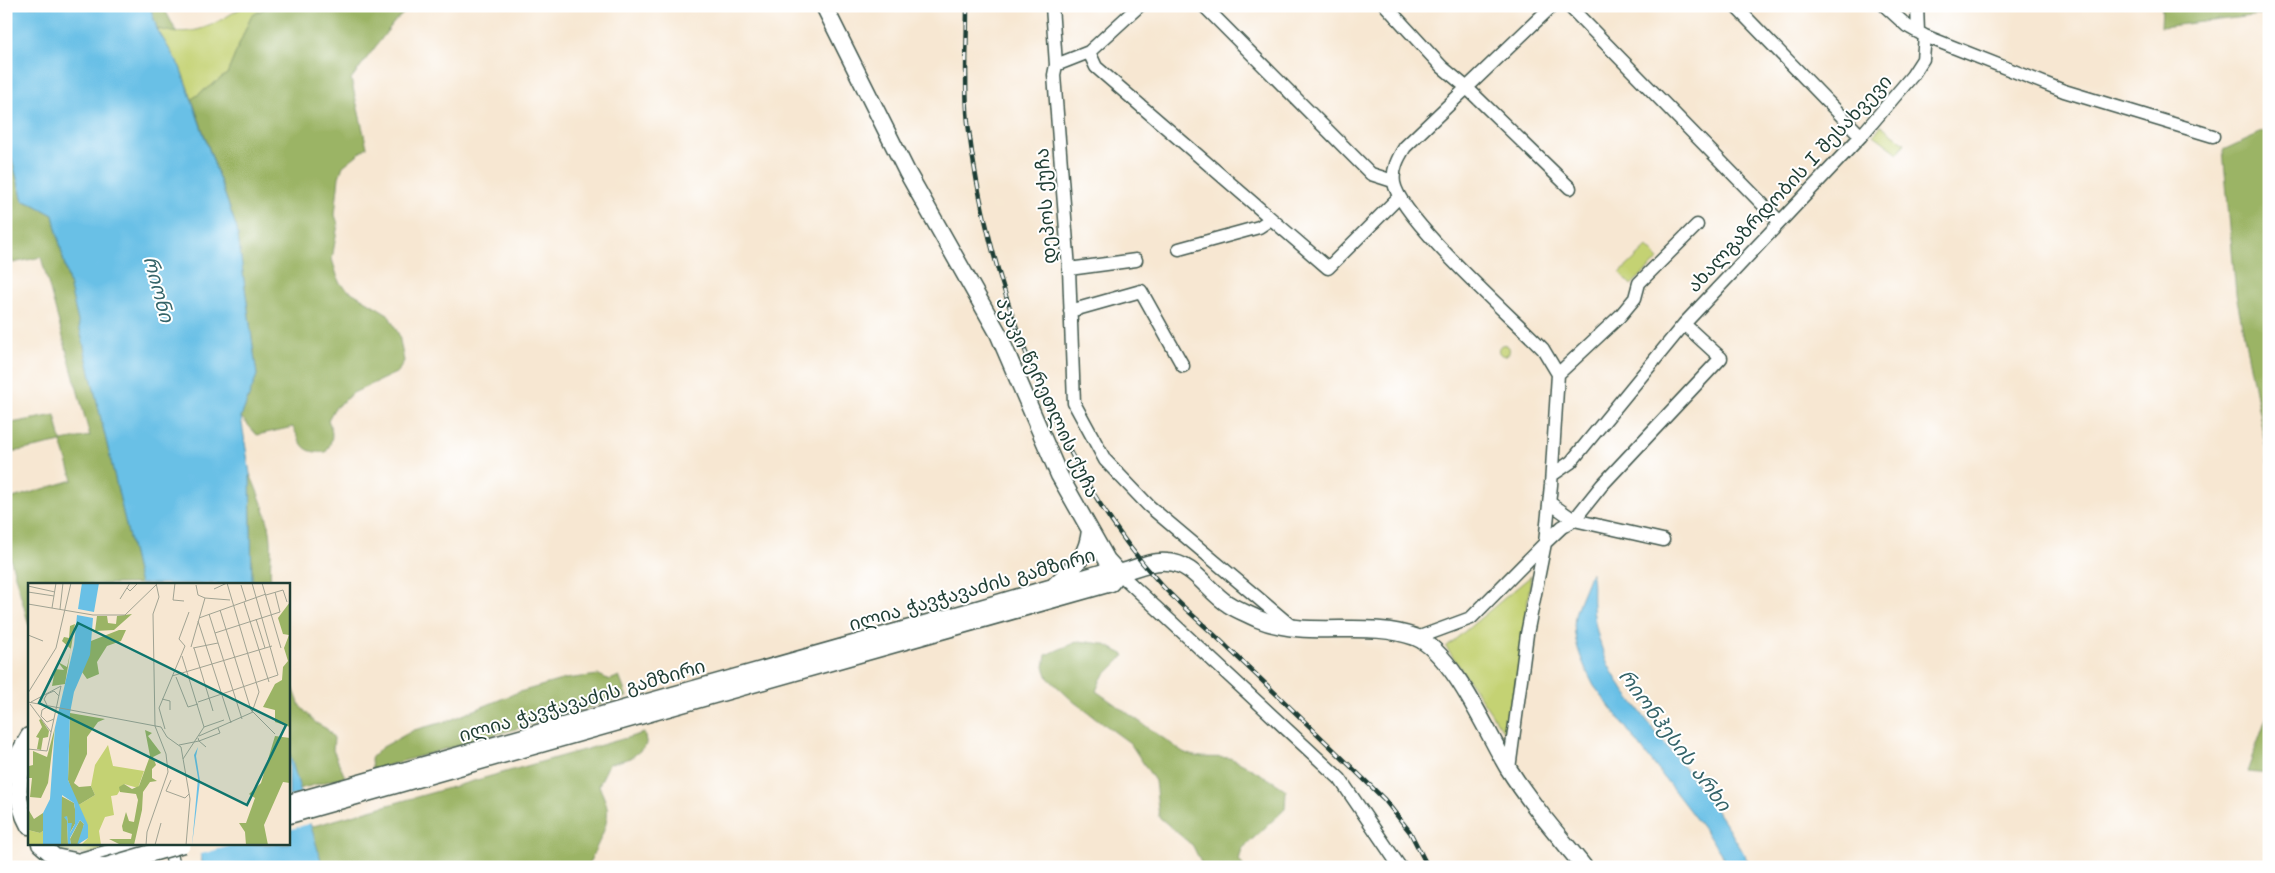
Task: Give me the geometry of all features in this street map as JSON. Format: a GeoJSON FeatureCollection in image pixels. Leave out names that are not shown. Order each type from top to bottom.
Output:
{"type":"FeatureCollection","features":[{"type":"Feature","properties":{"kind":"main road","name":"აკაკი წერეთლის ქუჩა"},"geometry":{"type":"LineString","coordinates":[[824,6],[907,172],[998,333],[1059,475],[1107,560],[1119,573]]}},
{"type":"Feature","properties":{"kind":"main road"},"geometry":{"type":"LineString","coordinates":[[1055,586],[1083,556],[1088,546],[1090,530]]}},
{"type":"Feature","properties":{"kind":"main road"},"geometry":{"type":"LineString","coordinates":[[1119,573],[1160,562],[1174,563],[1190,570],[1228,604],[1269,623],[1332,630],[1393,631],[1417,638],[1434,648],[1450,669],[1509,769],[1584,867]]}},
{"type":"Feature","properties":{"kind":"main road","name":"ილია ჭავჭავაძის გამზირი"},"geometry":{"type":"LineString","coordinates":[[290,803],[969,618],[1111,583],[1119,573],[1112,570],[1055,586],[969,618],[290,815]]}},
{"type":"Feature","properties":{"kind":"main road"},"geometry":{"type":"LineString","coordinates":[[6,776],[28,738]]}},
{"type":"Feature","properties":{"kind":"main road"},"geometry":{"type":"LineString","coordinates":[[28,757],[18,778],[18,792],[24,817],[28,824]]}},
{"type":"Feature","properties":{"kind":"main road"},"geometry":{"type":"LineString","coordinates":[[42,846],[55,857],[83,860]]}},
{"type":"Feature","properties":{"kind":"main road"},"geometry":{"type":"LineString","coordinates":[[60,867],[134,846]]}},
{"type":"Feature","properties":{"kind":"main road"},"geometry":{"type":"LineString","coordinates":[[103,867],[176,846]]}},
{"type":"Feature","properties":{"kind":"street","name":"დეპოს ქუჩა"},"geometry":{"type":"LineString","coordinates":[[1052,6],[1056,65],[1054,75],[1069,269],[1074,403],[1105,460],[1150,506],[1290,626]]}},
{"type":"Feature","properties":{"kind":"street"},"geometry":{"type":"LineString","coordinates":[[1056,65],[1089,52],[1138,6]]}},
{"type":"Feature","properties":{"kind":"street"},"geometry":{"type":"LineString","coordinates":[[1204,6],[1371,174],[1393,181]]}},
{"type":"Feature","properties":{"kind":"street"},"geometry":{"type":"LineString","coordinates":[[1386,6],[1442,67],[1466,87],[1570,188]]}},
{"type":"Feature","properties":{"kind":"street"},"geometry":{"type":"LineString","coordinates":[[1509,769],[1527,634],[1545,543],[1550,503],[1558,374],[1543,349],[1425,231],[1399,197],[1393,181],[1397,160],[1405,147],[1552,6]]}},
{"type":"Feature","properties":{"kind":"street"},"geometry":{"type":"LineString","coordinates":[[1569,6],[1780,222]]}},
{"type":"Feature","properties":{"kind":"street"},"geometry":{"type":"LineString","coordinates":[[1735,6],[1861,136]]}},
{"type":"Feature","properties":{"kind":"street"},"geometry":{"type":"LineString","coordinates":[[1885,6],[1897,18],[1921,34],[2064,91],[2213,136]]}},
{"type":"Feature","properties":{"kind":"street","name":"ახალგაზრდობის I შესახვევი"},"geometry":{"type":"LineString","coordinates":[[1552,475],[1571,462],[1684,324],[1861,136],[1912,76],[1923,59],[1918,6]]}},
{"type":"Feature","properties":{"kind":"street"},"geometry":{"type":"LineString","coordinates":[[1089,52],[1096,67],[1328,268],[1399,197]]}},
{"type":"Feature","properties":{"kind":"street"},"geometry":{"type":"LineString","coordinates":[[1179,249],[1237,234],[1258,227],[1271,219]]}},
{"type":"Feature","properties":{"kind":"street","name":"ახალგაზრდობის I შესახვევი"},"geometry":{"type":"LineString","coordinates":[[1558,374],[1620,316],[1635,298],[1639,283],[1697,225]]}},
{"type":"Feature","properties":{"kind":"street"},"geometry":{"type":"LineString","coordinates":[[1069,269],[1136,260]]}},
{"type":"Feature","properties":{"kind":"street"},"geometry":{"type":"LineString","coordinates":[[1070,311],[1141,292],[1183,366]]}},
{"type":"Feature","properties":{"kind":"street"},"geometry":{"type":"LineString","coordinates":[[1417,638],[1471,618],[1545,543],[1562,527],[1574,520],[1602,485],[1720,358],[1684,324]]}},
{"type":"Feature","properties":{"kind":"street"},"geometry":{"type":"LineString","coordinates":[[1550,503],[1574,520],[1663,540]]}},
{"type":"Feature","properties":{"kind":"street","name":"აკაკი წერეთლის ქუჩა"},"geometry":{"type":"LineString","coordinates":[[1119,573],[1340,780],[1400,867]]}},
{"type":"Feature","properties":{"kind":"street"},"geometry":{"type":"LineString","coordinates":[[169,846],[174,867]]}},
{"type":"Feature","properties":{"kind":"green space"},"geometry":{"type":"Polygon","coordinates":[[[150,6],[163,6],[177,33],[157,29],[150,6]]]}},
{"type":"Feature","properties":{"kind":"green space"},"geometry":{"type":"Polygon","coordinates":[[[245,6],[269,6],[251,16],[227,74],[192,99],[180,67],[157,29],[184,32],[194,31],[213,24],[245,6]]]}},
{"type":"Feature","properties":{"kind":"green space"},"geometry":{"type":"Polygon","coordinates":[[[269,6],[412,6],[395,21],[351,79],[367,147],[343,166],[339,177],[335,215],[338,224],[332,259],[339,282],[348,290],[388,314],[399,335],[404,361],[398,372],[353,393],[334,409],[328,420],[332,436],[326,452],[312,451],[304,447],[293,427],[257,435],[241,417],[257,375],[237,229],[192,99],[227,74],[251,16],[269,6]]]}},
{"type":"Feature","properties":{"kind":"green space"},"geometry":{"type":"Polygon","coordinates":[[[2162,6],[2269,6],[2269,14],[2161,27],[2162,6]]]}},
{"type":"Feature","properties":{"kind":"green space"},"geometry":{"type":"Polygon","coordinates":[[[1881,125],[1905,143],[1898,153],[1874,135],[1881,125]]]}},
{"type":"Feature","properties":{"kind":"green space"},"geometry":{"type":"Polygon","coordinates":[[[2269,129],[2269,464],[2236,294],[2223,150],[2269,129]]]}},
{"type":"Feature","properties":{"kind":"green space"},"geometry":{"type":"Polygon","coordinates":[[[6,137],[23,201],[33,204],[53,215],[140,583],[28,583],[28,621],[6,543],[6,500],[73,480],[61,442],[9,453],[6,452],[6,424],[55,415],[61,441],[90,436],[41,257],[13,263],[6,242],[6,137]]]}},
{"type":"Feature","properties":{"kind":"green space"},"geometry":{"type":"Polygon","coordinates":[[[1647,247],[1659,259],[1631,285],[1620,273],[1647,247]]]}},
{"type":"Feature","properties":{"kind":"green space"},"geometry":{"type":"Polygon","coordinates":[[[1504,344],[1510,350],[1504,356],[1498,350],[1504,344]]]}},
{"type":"Feature","properties":{"kind":"green space"},"geometry":{"type":"Polygon","coordinates":[[[250,474],[269,525],[271,546],[271,583],[252,583],[250,474]]]}},
{"type":"Feature","properties":{"kind":"green space"},"geometry":{"type":"Polygon","coordinates":[[[1531,576],[1510,741],[1446,647],[1531,576]]]}},
{"type":"Feature","properties":{"kind":"green space"},"geometry":{"type":"Polygon","coordinates":[[[1079,641],[1103,644],[1125,655],[1101,679],[1096,691],[1183,752],[1200,757],[1233,759],[1286,790],[1285,809],[1242,849],[1239,860],[1244,867],[1203,867],[1193,846],[1159,817],[1155,781],[1130,743],[1074,702],[1048,678],[1044,667],[1046,655],[1079,641]]]}},
{"type":"Feature","properties":{"kind":"green space"},"geometry":{"type":"Polygon","coordinates":[[[599,675],[610,680],[619,676],[627,697],[372,770],[371,758],[381,748],[414,730],[448,721],[516,693],[565,679],[599,675]]]}},
{"type":"Feature","properties":{"kind":"green space"},"geometry":{"type":"Polygon","coordinates":[[[290,680],[300,706],[316,723],[327,729],[334,738],[333,750],[345,777],[299,789],[290,756],[290,680]]]}},
{"type":"Feature","properties":{"kind":"green space"},"geometry":{"type":"Polygon","coordinates":[[[2269,711],[2269,774],[2247,772],[2269,711]]]}},
{"type":"Feature","properties":{"kind":"green space"},"geometry":{"type":"Polygon","coordinates":[[[644,733],[647,745],[631,758],[609,764],[599,785],[606,804],[606,823],[588,867],[323,867],[310,827],[644,733]]]}},
{"type":"Feature","properties":{"kind":"green space"},"geometry":{"type":"Polygon","coordinates":[[[54,846],[117,846],[96,852],[77,854],[54,846]]]}},
{"type":"Feature","properties":{"kind":"water","name":"რიონი"},"geometry":{"type":"Polygon","coordinates":[[[6,6],[150,6],[157,29],[180,67],[237,229],[257,375],[241,417],[250,474],[252,583],[140,583],[53,215],[33,204],[23,201],[6,137],[6,6]]]}},
{"type":"Feature","properties":{"kind":"water"},"geometry":{"type":"Polygon","coordinates":[[[1591,572],[1596,625],[1603,651],[1613,674],[1728,827],[1751,867],[1727,867],[1720,852],[1705,831],[1594,686],[1578,648],[1574,628],[1577,608],[1591,572]]]}},
{"type":"Feature","properties":{"kind":"water"},"geometry":{"type":"Polygon","coordinates":[[[290,755],[323,867],[203,867],[198,846],[290,846],[290,755]]]}},
{"type":"Feature","properties":{"kind":"pier"},"geometry":{"type":"Polygon","coordinates":[[[302,793],[311,823],[290,830],[290,797],[302,793]]]}},
{"type":"Feature","properties":{"kind":"pier"},"geometry":{"type":"Polygon","coordinates":[[[196,846],[230,846],[198,855],[196,846]]]}},
{"type":"Feature","properties":{"kind":"railway"},"geometry":{"type":"LineString","coordinates":[[967,6],[966,80],[968,123],[977,181],[991,242],[1009,304],[1031,366],[1058,426],[1088,483],[1121,535],[1158,581],[1384,799],[1410,832],[1428,867]]}},
{"type":"Feature","properties":{"kind":"water label","name":"რიონჰესის არხი"},"geometry":{"type":"Point","coordinates":[1675,740]}}]}
